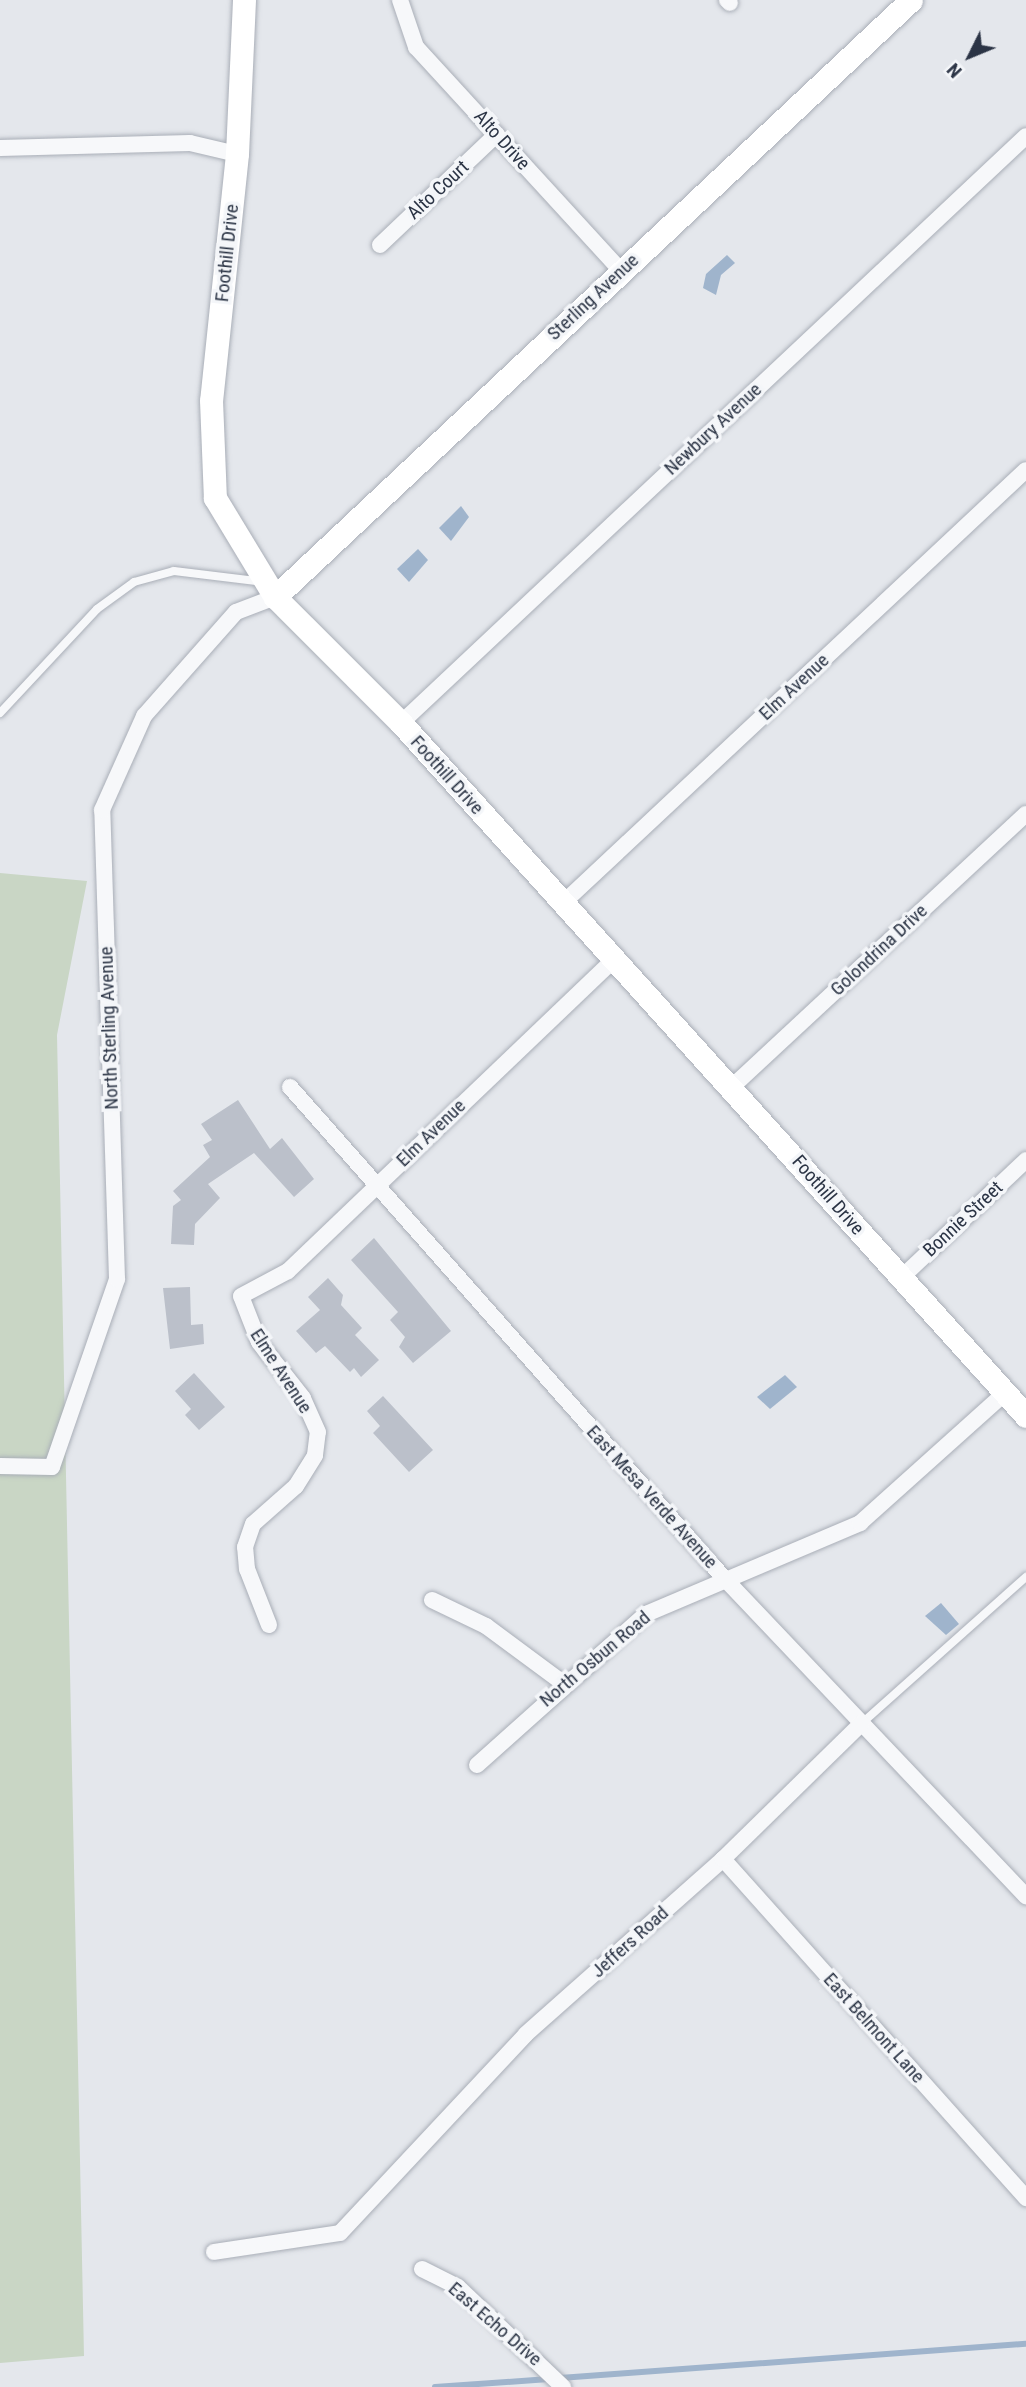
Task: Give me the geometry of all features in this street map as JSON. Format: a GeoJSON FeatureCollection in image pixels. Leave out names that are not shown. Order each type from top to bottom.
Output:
{"type":"FeatureCollection","features":[{"type":"Feature","properties":{"kind":"street","name":"Foothill Drive"},"geometry":{"type":"LineString","coordinates":[[244,0],[237,154],[211,400],[215,498],[271,589],[401,723],[1026,1416]]}},
{"type":"Feature","properties":{"kind":"street","name":"Alto Drive"},"geometry":{"type":"LineString","coordinates":[[400,0],[416,47],[621,271]]}},
{"type":"Feature","properties":{"kind":"street","name":"Sterling Avenue"},"geometry":{"type":"LineString","coordinates":[[271,589],[621,271],[911,0]]}},
{"type":"Feature","properties":{"kind":"street","name":"Alto Court"},"geometry":{"type":"LineString","coordinates":[[380,245],[497,134]]}},
{"type":"Feature","properties":{"kind":"street","name":"Newbury Avenue"},"geometry":{"type":"LineString","coordinates":[[401,723],[1026,136]]}},
{"type":"Feature","properties":{"kind":"street"},"geometry":{"type":"LineString","coordinates":[[0,148],[190,143],[237,154]]}},
{"type":"Feature","properties":{"kind":"street","name":"Elm Avenue"},"geometry":{"type":"LineString","coordinates":[[562,904],[1026,470]]}},
{"type":"Feature","properties":{"kind":"street","name":"North Sterling Avenue"},"geometry":{"type":"LineString","coordinates":[[0,1466],[52,1467],[117,1279],[102,810],[144,716],[236,612],[271,589]]}},
{"type":"Feature","properties":{"kind":"street","name":"Golondrina Drive"},"geometry":{"type":"LineString","coordinates":[[732,1087],[1026,814]]}},
{"type":"Feature","properties":{"kind":"street","name":"Elm Avenue"},"geometry":{"type":"LineString","coordinates":[[242,1296],[288,1271],[614,959]]}},
{"type":"Feature","properties":{"kind":"street","name":"East Mesa Verde Avenue"},"geometry":{"type":"LineString","coordinates":[[290,1087],[375,1187],[724,1578],[1026,1896]]}},
{"type":"Feature","properties":{"kind":"street","name":"Bonnie Street"},"geometry":{"type":"LineString","coordinates":[[901,1278],[1026,1160]]}},
{"type":"Feature","properties":{"kind":"street","name":"Elme Avenue"},"geometry":{"type":"LineString","coordinates":[[242,1296],[259,1342],[303,1398],[318,1432],[315,1455],[296,1486],[253,1524],[245,1547],[247,1569],[269,1625]]}},
{"type":"Feature","properties":{"kind":"street","name":"North Osbun Road"},"geometry":{"type":"LineString","coordinates":[[477,1765],[563,1683],[646,1614],[724,1578],[860,1523],[1005,1393]]}},
{"type":"Feature","properties":{"kind":"street"},"geometry":{"type":"LineString","coordinates":[[432,1600],[486,1626],[563,1683]]}},
{"type":"Feature","properties":{"kind":"street","name":"Jeffers Road"},"geometry":{"type":"LineString","coordinates":[[214,2252],[341,2233],[526,2034],[723,1858],[862,1723]]}},
{"type":"Feature","properties":{"kind":"street","name":"East Belmont Lane"},"geometry":{"type":"LineString","coordinates":[[723,1858],[1026,2198]]}},
{"type":"Feature","properties":{"kind":"street","name":"East Echo Drive"},"geometry":{"type":"LineString","coordinates":[[422,2269],[458,2287],[540,2361],[563,2387]]}},
{"type":"Feature","properties":{"kind":"lane"},"geometry":{"type":"LineString","coordinates":[[0,713],[97,609],[134,582],[174,571],[271,589]]}},
{"type":"Feature","properties":{"kind":"lane","name":"Jeffers Road"},"geometry":{"type":"LineString","coordinates":[[862,1723],[1026,1577]]}},
{"type":"Feature","properties":{"kind":"green space"},"geometry":{"type":"Polygon","coordinates":[[[0,873],[87,881],[57,1035],[84,2356],[0,2363],[0,873]]]}},
{"type":"Feature","properties":{"kind":"water"},"geometry":{"type":"Polygon","coordinates":[[[727,255],[735,263],[721,275],[716,295],[703,288],[706,274],[727,255]]]}},
{"type":"Feature","properties":{"kind":"water"},"geometry":{"type":"Polygon","coordinates":[[[461,506],[469,517],[451,541],[439,528],[461,506]]]}},
{"type":"Feature","properties":{"kind":"water"},"geometry":{"type":"Polygon","coordinates":[[[418,549],[428,560],[409,582],[397,569],[418,549]]]}},
{"type":"Feature","properties":{"kind":"water"},"geometry":{"type":"Polygon","coordinates":[[[785,1375],[797,1387],[770,1409],[757,1397],[785,1375]]]}},
{"type":"Feature","properties":{"kind":"water"},"geometry":{"type":"Polygon","coordinates":[[[941,1603],[959,1624],[946,1635],[925,1616],[941,1603]]]}},
{"type":"Feature","properties":{"kind":"building"},"geometry":{"type":"Polygon","coordinates":[[[238,1100],[270,1149],[282,1138],[314,1179],[294,1197],[254,1153],[208,1184],[220,1198],[195,1224],[194,1245],[171,1244],[173,1206],[181,1200],[173,1191],[210,1157],[203,1145],[212,1140],[201,1124],[238,1100]]]}},
{"type":"Feature","properties":{"kind":"building"},"geometry":{"type":"Polygon","coordinates":[[[374,1238],[451,1331],[413,1363],[399,1347],[405,1337],[390,1320],[398,1312],[351,1260],[374,1238]]]}},
{"type":"Feature","properties":{"kind":"building"},"geometry":{"type":"Polygon","coordinates":[[[328,1278],[343,1295],[341,1305],[362,1328],[355,1335],[379,1360],[361,1377],[354,1368],[350,1372],[325,1346],[316,1353],[296,1331],[320,1310],[308,1297],[328,1278]]]}},
{"type":"Feature","properties":{"kind":"building"},"geometry":{"type":"Polygon","coordinates":[[[190,1287],[191,1325],[203,1324],[204,1344],[170,1349],[163,1288],[190,1287]]]}},
{"type":"Feature","properties":{"kind":"building"},"geometry":{"type":"Polygon","coordinates":[[[194,1373],[225,1407],[199,1430],[185,1415],[191,1409],[175,1391],[194,1373]]]}},
{"type":"Feature","properties":{"kind":"building"},"geometry":{"type":"Polygon","coordinates":[[[383,1396],[433,1450],[409,1472],[373,1433],[380,1426],[367,1411],[383,1396]]]}},
{"type":"Feature","properties":{"kind":"waterway"},"geometry":{"type":"LineString","coordinates":[[560,2378],[1026,2344]]}},
{"type":"Feature","properties":{"kind":"waterway"},"geometry":{"type":"LineString","coordinates":[[435,2387],[549,2379]]}}]}
